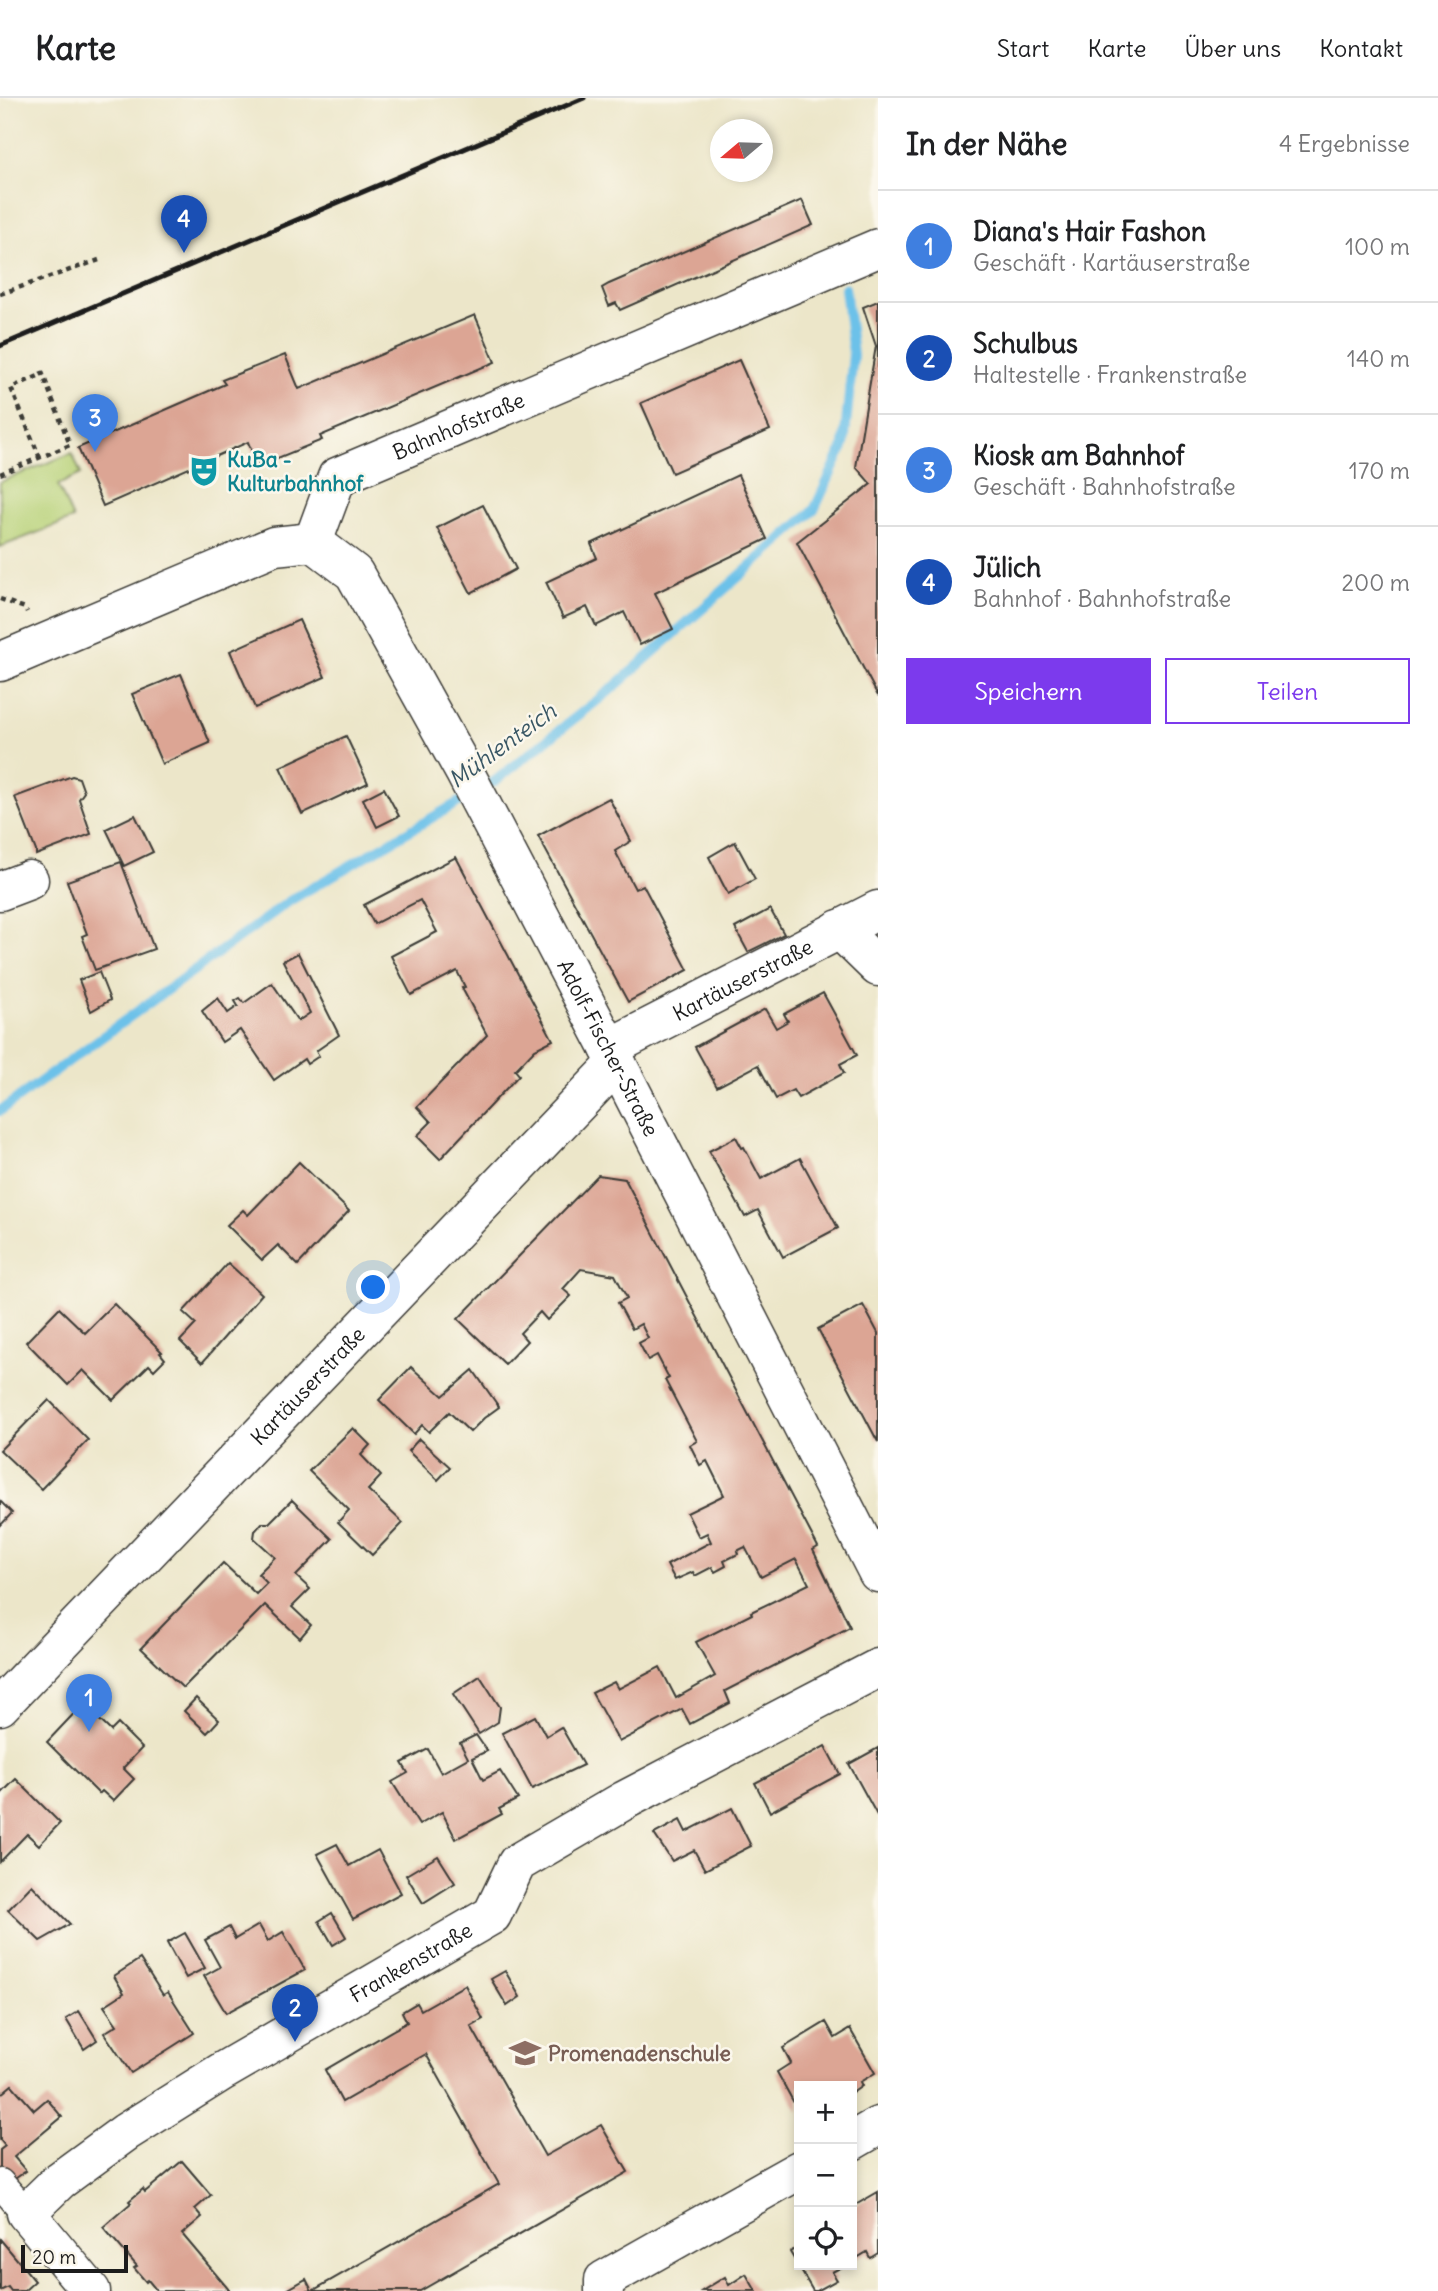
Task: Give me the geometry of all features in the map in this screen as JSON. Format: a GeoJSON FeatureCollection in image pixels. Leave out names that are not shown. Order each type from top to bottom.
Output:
{"type":"FeatureCollection","features":[{"type":"Feature","properties":{"kind":"street","name":"Bahnhofstraße"},"geometry":{"type":"LineString","coordinates":[[313,542],[337,477],[878,248]]}},
{"type":"Feature","properties":{"kind":"street"},"geometry":{"type":"LineString","coordinates":[[0,662],[274,546],[313,542]]}},
{"type":"Feature","properties":{"kind":"street","name":"Adolf-Fischer-Straße"},"geometry":{"type":"LineString","coordinates":[[313,542],[354,573],[464,771],[877,1566]]}},
{"type":"Feature","properties":{"kind":"street","name":"Kartäuserstraße"},"geometry":{"type":"LineString","coordinates":[[0,1706],[613,1056],[839,929],[878,910]]}},
{"type":"Feature","properties":{"kind":"street"},"geometry":{"type":"LineString","coordinates":[[839,929],[878,967]]}},
{"type":"Feature","properties":{"kind":"street","name":"Frankenstraße"},"geometry":{"type":"LineString","coordinates":[[26,2213],[59,2181],[126,2132],[223,2071],[492,1915],[517,1863],[625,1800],[878,1668]]}},
{"type":"Feature","properties":{"kind":"street"},"geometry":{"type":"LineString","coordinates":[[857,2138],[878,2126]]}},
{"type":"Feature","properties":{"kind":"street"},"geometry":{"type":"LineString","coordinates":[[604,2291],[604,2280],[794,2174]]}},
{"type":"Feature","properties":{"kind":"street"},"geometry":{"type":"LineString","coordinates":[[0,2183],[91,2291]]}},
{"type":"Feature","properties":{"kind":"path"},"geometry":{"type":"LineString","coordinates":[[0,294],[99,260]]}},
{"type":"Feature","properties":{"kind":"path"},"geometry":{"type":"LineString","coordinates":[[0,474],[70,445],[40,367]]}},
{"type":"Feature","properties":{"kind":"path"},"geometry":{"type":"LineString","coordinates":[[40,458],[10,387],[43,374]]}},
{"type":"Feature","properties":{"kind":"green space"},"geometry":{"type":"Polygon","coordinates":[[[72,453],[81,474],[58,485],[73,519],[0,547],[0,482],[72,453]]]}},
{"type":"Feature","properties":{"kind":"building"},"geometry":{"type":"Polygon","coordinates":[[[802,200],[813,225],[620,310],[616,303],[609,306],[602,288],[609,284],[802,200]]]}},
{"type":"Feature","properties":{"kind":"building"},"geometry":{"type":"Polygon","coordinates":[[[878,301],[878,696],[797,542],[871,484],[856,467],[876,346],[863,307],[878,301]]]}},
{"type":"Feature","properties":{"kind":"building","name":"KuBa - Kulturbahnhof"},"geometry":{"type":"Polygon","coordinates":[[[475,315],[495,362],[320,436],[322,440],[258,466],[248,442],[103,506],[78,448],[225,384],[222,380],[285,355],[299,389],[475,315]]]}},
{"type":"Feature","properties":{"kind":"building"},"geometry":{"type":"Polygon","coordinates":[[[739,360],[770,430],[672,473],[641,403],[739,360]]]}},
{"type":"Feature","properties":{"kind":"building"},"geometry":{"type":"Polygon","coordinates":[[[738,475],[767,539],[655,593],[673,629],[640,645],[624,612],[596,626],[587,607],[563,618],[546,582],[597,558],[591,544],[738,475]]]}},
{"type":"Feature","properties":{"kind":"building"},"geometry":{"type":"Polygon","coordinates":[[[483,505],[516,569],[471,593],[437,528],[483,505]]]}},
{"type":"Feature","properties":{"kind":"building"},"geometry":{"type":"Polygon","coordinates":[[[299,620],[325,677],[255,708],[230,651],[299,620]]]}},
{"type":"Feature","properties":{"kind":"building"},"geometry":{"type":"Polygon","coordinates":[[[181,674],[210,743],[162,764],[132,694],[181,674]]]}},
{"type":"Feature","properties":{"kind":"building"},"geometry":{"type":"Polygon","coordinates":[[[346,736],[368,783],[302,814],[280,767],[346,736]]]}},
{"type":"Feature","properties":{"kind":"building"},"geometry":{"type":"Polygon","coordinates":[[[72,776],[79,778],[84,792],[79,799],[91,834],[36,855],[15,797],[72,776]]]}},
{"type":"Feature","properties":{"kind":"building"},"geometry":{"type":"Polygon","coordinates":[[[384,788],[399,816],[377,827],[363,799],[384,788]]]}},
{"type":"Feature","properties":{"kind":"building"},"geometry":{"type":"Polygon","coordinates":[[[609,798],[631,841],[615,851],[635,889],[643,885],[688,970],[628,1002],[538,836],[609,798]]]}},
{"type":"Feature","properties":{"kind":"building"},"geometry":{"type":"Polygon","coordinates":[[[135,815],[153,852],[124,866],[106,829],[135,815]]]}},
{"type":"Feature","properties":{"kind":"building"},"geometry":{"type":"Polygon","coordinates":[[[735,842],[755,879],[728,894],[709,857],[735,842]]]}},
{"type":"Feature","properties":{"kind":"building"},"geometry":{"type":"Polygon","coordinates":[[[456,857],[553,1040],[535,1049],[515,1070],[519,1075],[440,1159],[417,1136],[431,1122],[417,1107],[487,1035],[462,988],[465,987],[457,971],[411,995],[391,956],[437,932],[420,900],[374,924],[364,905],[456,857]]]}},
{"type":"Feature","properties":{"kind":"building"},"geometry":{"type":"Polygon","coordinates":[[[121,862],[154,949],[95,970],[82,936],[87,934],[67,881],[121,862]]]}},
{"type":"Feature","properties":{"kind":"building"},"geometry":{"type":"Polygon","coordinates":[[[770,909],[784,934],[748,952],[735,928],[770,909]]]}},
{"type":"Feature","properties":{"kind":"building"},"geometry":{"type":"Polygon","coordinates":[[[298,953],[339,1035],[316,1051],[319,1056],[307,1064],[304,1059],[274,1080],[240,1030],[222,1042],[202,1011],[218,998],[228,1013],[238,1006],[235,1001],[240,998],[244,1003],[272,983],[298,1021],[310,1013],[283,961],[298,953]]]}},
{"type":"Feature","properties":{"kind":"building"},"geometry":{"type":"Polygon","coordinates":[[[99,972],[110,1000],[91,1011],[79,980],[99,972]]]}},
{"type":"Feature","properties":{"kind":"building"},"geometry":{"type":"Polygon","coordinates":[[[823,993],[857,1055],[840,1064],[844,1073],[798,1098],[793,1090],[776,1099],[758,1065],[717,1087],[695,1047],[765,1009],[776,1028],[788,1021],[784,1014],[823,993]]]}},
{"type":"Feature","properties":{"kind":"building"},"geometry":{"type":"Polygon","coordinates":[[[736,1137],[761,1179],[800,1158],[838,1228],[783,1257],[758,1210],[745,1217],[709,1151],[736,1137]]]}},
{"type":"Feature","properties":{"kind":"building"},"geometry":{"type":"Polygon","coordinates":[[[299,1162],[349,1211],[298,1265],[278,1245],[262,1260],[227,1225],[243,1210],[248,1215],[299,1162]]]}},
{"type":"Feature","properties":{"kind":"building"},"geometry":{"type":"Polygon","coordinates":[[[598,1175],[625,1179],[818,1547],[813,1550],[850,1627],[725,1691],[730,1703],[690,1724],[682,1709],[619,1742],[592,1693],[614,1682],[618,1689],[660,1667],[676,1698],[715,1676],[696,1642],[809,1584],[796,1559],[761,1577],[745,1547],[724,1561],[726,1566],[715,1572],[712,1567],[695,1576],[693,1572],[675,1580],[667,1565],[711,1542],[707,1533],[699,1537],[687,1513],[724,1495],[707,1461],[700,1465],[690,1445],[697,1441],[665,1380],[669,1378],[657,1355],[648,1360],[639,1343],[648,1338],[641,1324],[632,1329],[618,1303],[627,1298],[615,1275],[581,1269],[563,1289],[571,1296],[547,1320],[540,1312],[520,1333],[527,1341],[505,1364],[458,1319],[598,1175]]]}},
{"type":"Feature","properties":{"kind":"building"},"geometry":{"type":"Polygon","coordinates":[[[228,1263],[262,1294],[202,1363],[180,1341],[196,1324],[183,1312],[228,1263]]]}},
{"type":"Feature","properties":{"kind":"building"},"geometry":{"type":"Polygon","coordinates":[[[114,1304],[162,1352],[160,1353],[165,1359],[154,1370],[149,1365],[113,1400],[83,1370],[68,1385],[26,1342],[59,1308],[85,1333],[114,1304]]]}},
{"type":"Feature","properties":{"kind":"building"},"geometry":{"type":"Polygon","coordinates":[[[863,1305],[878,1333],[878,1442],[818,1329],[863,1305]]]}},
{"type":"Feature","properties":{"kind":"building"},"geometry":{"type":"Polygon","coordinates":[[[411,1367],[443,1396],[473,1370],[499,1407],[470,1432],[449,1412],[429,1432],[422,1425],[414,1434],[379,1400],[411,1367]]]}},
{"type":"Feature","properties":{"kind":"building"},"geometry":{"type":"Polygon","coordinates":[[[49,1400],[88,1440],[41,1489],[0,1450],[49,1400]]]}},
{"type":"Feature","properties":{"kind":"building"},"geometry":{"type":"Polygon","coordinates":[[[353,1428],[370,1445],[361,1455],[381,1476],[368,1490],[403,1523],[372,1555],[338,1522],[349,1510],[309,1471],[353,1428]]]}},
{"type":"Feature","properties":{"kind":"building"},"geometry":{"type":"Polygon","coordinates":[[[419,1439],[450,1467],[438,1480],[408,1451],[419,1439]]]}},
{"type":"Feature","properties":{"kind":"building"},"geometry":{"type":"Polygon","coordinates":[[[292,1500],[332,1539],[296,1576],[310,1589],[292,1607],[311,1625],[300,1638],[265,1605],[183,1688],[141,1648],[223,1563],[256,1594],[267,1583],[258,1574],[275,1557],[254,1538],[255,1531],[262,1523],[269,1523],[292,1500]]]}},
{"type":"Feature","properties":{"kind":"building"},"geometry":{"type":"Polygon","coordinates":[[[0,1501],[12,1513],[0,1526],[0,1501]]]}},
{"type":"Feature","properties":{"kind":"building"},"geometry":{"type":"Polygon","coordinates":[[[480,1676],[500,1707],[498,1722],[479,1734],[453,1694],[480,1676]]]}},
{"type":"Feature","properties":{"kind":"building"},"geometry":{"type":"Polygon","coordinates":[[[196,1698],[219,1720],[207,1733],[184,1711],[196,1698]]]}},
{"type":"Feature","properties":{"kind":"building"},"geometry":{"type":"Polygon","coordinates":[[[83,1704],[111,1731],[118,1724],[142,1748],[123,1768],[134,1779],[113,1801],[102,1791],[99,1794],[47,1742],[83,1704]]]}},
{"type":"Feature","properties":{"kind":"building"},"geometry":{"type":"Polygon","coordinates":[[[535,1716],[546,1736],[561,1727],[583,1765],[532,1789],[502,1733],[535,1716]]]}},
{"type":"Feature","properties":{"kind":"building"},"geometry":{"type":"Polygon","coordinates":[[[476,1735],[487,1751],[472,1758],[483,1780],[500,1771],[518,1799],[499,1809],[502,1814],[456,1839],[442,1812],[419,1825],[392,1782],[408,1773],[402,1763],[428,1749],[441,1773],[468,1758],[460,1743],[476,1735]]]}},
{"type":"Feature","properties":{"kind":"building"},"geometry":{"type":"Polygon","coordinates":[[[825,1746],[840,1774],[770,1812],[755,1783],[825,1746]]]}},
{"type":"Feature","properties":{"kind":"building"},"geometry":{"type":"Polygon","coordinates":[[[878,1748],[878,1817],[849,1764],[878,1748]]]}},
{"type":"Feature","properties":{"kind":"building"},"geometry":{"type":"Polygon","coordinates":[[[16,1779],[60,1823],[39,1845],[27,1834],[0,1862],[0,1795],[16,1779]]]}},
{"type":"Feature","properties":{"kind":"building"},"geometry":{"type":"Polygon","coordinates":[[[732,1808],[751,1846],[705,1870],[694,1850],[672,1861],[654,1834],[680,1820],[686,1832],[732,1808]]]}},
{"type":"Feature","properties":{"kind":"building"},"geometry":{"type":"Polygon","coordinates":[[[337,1844],[349,1866],[378,1850],[401,1893],[353,1919],[317,1854],[337,1844]]]}},
{"type":"Feature","properties":{"kind":"building"},"geometry":{"type":"Polygon","coordinates":[[[438,1856],[455,1883],[423,1903],[406,1875],[438,1856]]]}},
{"type":"Feature","properties":{"kind":"building"},"geometry":{"type":"Polygon","coordinates":[[[32,1885],[70,1924],[40,1941],[8,1910],[32,1885]]]}},
{"type":"Feature","properties":{"kind":"building"},"geometry":{"type":"Polygon","coordinates":[[[332,1913],[346,1937],[333,1945],[319,1921],[332,1913]]]}},
{"type":"Feature","properties":{"kind":"building"},"geometry":{"type":"Polygon","coordinates":[[[259,1925],[268,1941],[283,1932],[305,1970],[226,2013],[204,1976],[220,1967],[205,1940],[229,1927],[235,1939],[259,1925]]]}},
{"type":"Feature","properties":{"kind":"building"},"geometry":{"type":"Polygon","coordinates":[[[185,1933],[205,1968],[186,1978],[167,1943],[185,1933]]]}},
{"type":"Feature","properties":{"kind":"building"},"geometry":{"type":"Polygon","coordinates":[[[140,1959],[163,1995],[168,1992],[194,2033],[131,2073],[104,2033],[117,2025],[104,2006],[124,1993],[114,1976],[140,1959]]]}},
{"type":"Feature","properties":{"kind":"building"},"geometry":{"type":"Polygon","coordinates":[[[505,1971],[520,1997],[507,2006],[491,1979],[505,1971]]]}},
{"type":"Feature","properties":{"kind":"building"},"geometry":{"type":"Polygon","coordinates":[[[465,1985],[483,2019],[471,2026],[545,2156],[601,2125],[628,2172],[420,2291],[312,2291],[499,2184],[426,2054],[342,2102],[325,2070],[407,2022],[402,2012],[417,2003],[421,2010],[465,1985]]]}},
{"type":"Feature","properties":{"kind":"building"},"geometry":{"type":"Polygon","coordinates":[[[79,2011],[97,2040],[84,2049],[66,2019],[79,2011]]]}},
{"type":"Feature","properties":{"kind":"building"},"geometry":{"type":"Polygon","coordinates":[[[826,2022],[835,2038],[850,2029],[875,2073],[860,2082],[862,2086],[857,2090],[857,2081],[794,2081],[794,2103],[777,2072],[791,2063],[783,2048],[826,2022]]]}},
{"type":"Feature","properties":{"kind":"building"},"geometry":{"type":"Polygon","coordinates":[[[12,2085],[34,2110],[47,2099],[62,2117],[14,2157],[26,2171],[9,2183],[0,2172],[0,2150],[5,2146],[0,2140],[0,2095],[12,2085]]]}},
{"type":"Feature","properties":{"kind":"building"},"geometry":{"type":"Polygon","coordinates":[[[182,2161],[211,2195],[195,2209],[202,2217],[182,2234],[230,2291],[157,2291],[134,2268],[137,2266],[103,2227],[143,2189],[145,2192],[182,2161]]]}},
{"type":"Feature","properties":{"kind":"building"},"geometry":{"type":"Polygon","coordinates":[[[878,2192],[878,2253],[870,2258],[867,2252],[857,2258],[857,2204],[878,2192]]]}},
{"type":"Feature","properties":{"kind":"building"},"geometry":{"type":"Polygon","coordinates":[[[0,2239],[35,2281],[24,2291],[11,2291],[8,2287],[0,2291],[0,2239]]]}},
{"type":"Feature","properties":{"kind":"building"},"geometry":{"type":"Polygon","coordinates":[[[801,2270],[836,2270],[832,2272],[837,2280],[813,2291],[801,2270]]]}},
{"type":"Feature","properties":{"kind":"building"},"geometry":{"type":"Polygon","coordinates":[[[746,2274],[756,2291],[702,2291],[725,2277],[729,2285],[746,2274]]]}},
{"type":"Feature","properties":{"kind":"building"},"geometry":{"type":"Polygon","coordinates":[[[306,2279],[312,2291],[285,2291],[306,2279]]]}},
{"type":"Feature","properties":{"kind":"waterway","name":"Mühlenteich"},"geometry":{"type":"LineString","coordinates":[[0,1111],[291,900],[495,781],[613,688],[814,510],[844,445],[853,355],[845,288]]}},
{"type":"Feature","properties":{"kind":"railway"},"geometry":{"type":"LineString","coordinates":[[0,346],[584,98]]}},
{"type":"Feature","properties":{"kind":"place","name":"Jülich"},"geometry":{"type":"Point","coordinates":[184,253]}},
{"type":"Feature","properties":{"kind":"place","name":"Kiosk am Bahnhof"},"geometry":{"type":"Point","coordinates":[95,452]}},
{"type":"Feature","properties":{"kind":"place","name":"KuBa - Kulturbahnhof"},"geometry":{"type":"Point","coordinates":[204,471]}},
{"type":"Feature","properties":{"kind":"place","name":"Diana's Hair Fashon"},"geometry":{"type":"Point","coordinates":[89,1732]}},
{"type":"Feature","properties":{"kind":"place","name":"Schulbus"},"geometry":{"type":"Point","coordinates":[295,2042]}},
{"type":"Feature","properties":{"kind":"place","name":"Promenadenschule"},"geometry":{"type":"Point","coordinates":[525,2053]}}]}
